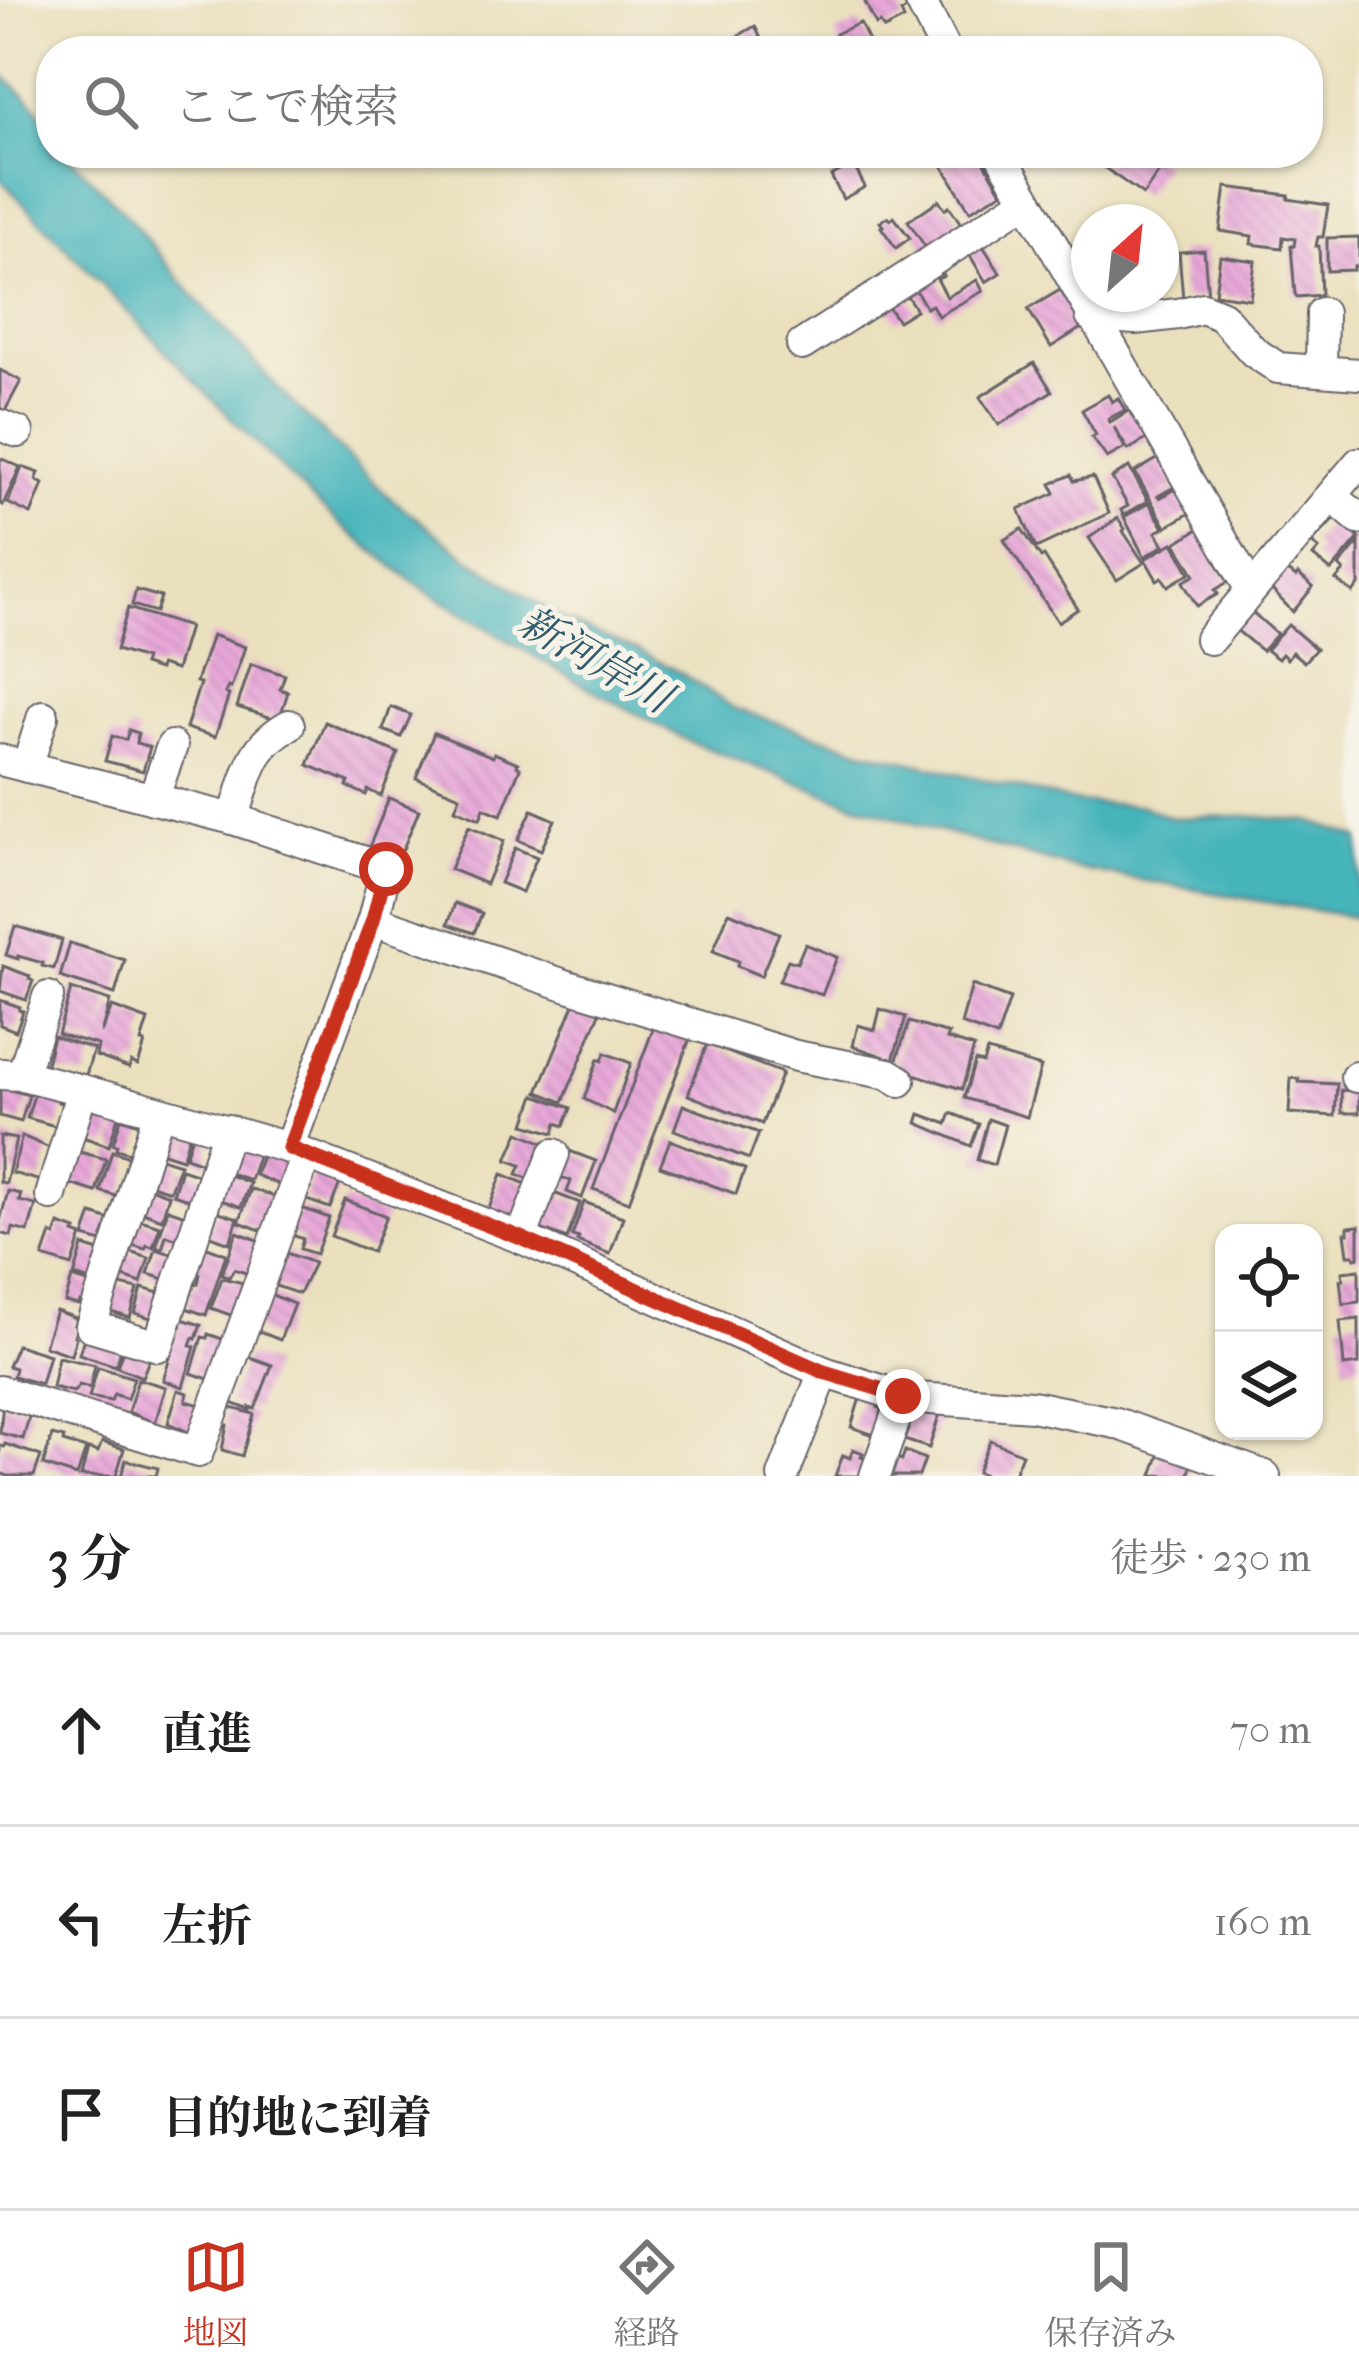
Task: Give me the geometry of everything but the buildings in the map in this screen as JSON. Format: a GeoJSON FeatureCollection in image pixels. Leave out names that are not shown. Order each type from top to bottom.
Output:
{"type":"FeatureCollection","features":[{"type":"Feature","properties":{"kind":"street"},"geometry":{"type":"LineString","coordinates":[[920,0],[938,36]]}},
{"type":"Feature","properties":{"kind":"street"},"geometry":{"type":"LineString","coordinates":[[1008,168],[1251,590]]}},
{"type":"Feature","properties":{"kind":"street"},"geometry":{"type":"LineString","coordinates":[[802,345],[1025,201]]}},
{"type":"Feature","properties":{"kind":"street"},"geometry":{"type":"LineString","coordinates":[[1091,316],[1136,319],[1203,308],[1222,316],[1278,368],[1359,374]]}},
{"type":"Feature","properties":{"kind":"street"},"geometry":{"type":"LineString","coordinates":[[1321,369],[1322,313]]}},
{"type":"Feature","properties":{"kind":"street"},"geometry":{"type":"LineString","coordinates":[[1210,638],[1359,463]]}},
{"type":"Feature","properties":{"kind":"street"},"geometry":{"type":"LineString","coordinates":[[1332,496],[1359,519]]}},
{"type":"Feature","properties":{"kind":"street"},"geometry":{"type":"LineString","coordinates":[[0,1391],[198,1451],[386,869],[340,840],[233,819],[14,764],[43,716]]}},
{"type":"Feature","properties":{"kind":"street"},"geometry":{"type":"LineString","coordinates":[[233,819],[257,749],[289,724]]}},
{"type":"Feature","properties":{"kind":"street"},"geometry":{"type":"LineString","coordinates":[[153,799],[172,746]]}},
{"type":"Feature","properties":{"kind":"street"},"geometry":{"type":"LineString","coordinates":[[373,920],[796,1056],[889,1074],[900,1081]]}},
{"type":"Feature","properties":{"kind":"street"},"geometry":{"type":"LineString","coordinates":[[48,997],[11,1074],[298,1151],[521,1238],[824,1372],[903,1396],[1032,1406],[1116,1423],[1205,1466],[1265,1476]]}},
{"type":"Feature","properties":{"kind":"street"},"geometry":{"type":"LineString","coordinates":[[51,1196],[82,1090]]}},
{"type":"Feature","properties":{"kind":"street"},"geometry":{"type":"LineString","coordinates":[[159,1112],[91,1326],[158,1346],[228,1130]]}},
{"type":"Feature","properties":{"kind":"street"},"geometry":{"type":"LineString","coordinates":[[521,1238],[554,1154]]}},
{"type":"Feature","properties":{"kind":"street"},"geometry":{"type":"LineString","coordinates":[[783,1476],[824,1372]]}},
{"type":"Feature","properties":{"kind":"street"},"geometry":{"type":"LineString","coordinates":[[875,1476],[903,1396]]}},
{"type":"Feature","properties":{"kind":"water","name":"新河岸川"},"geometry":{"type":"Polygon","coordinates":[[[0,72],[36,107],[36,168],[81,168],[288,399],[389,497],[467,557],[563,620],[679,672],[735,709],[862,750],[1080,803],[1139,805],[1172,818],[1309,821],[1359,838],[1359,918],[1077,869],[932,829],[688,741],[576,681],[424,590],[347,530],[202,389],[0,179],[0,72]]]}},
{"type":"Feature","properties":{"kind":"route"},"geometry":{"type":"LineString","coordinates":[[386,869],[373,920],[289,1148],[521,1238],[824,1372],[903,1396]]}}]}
